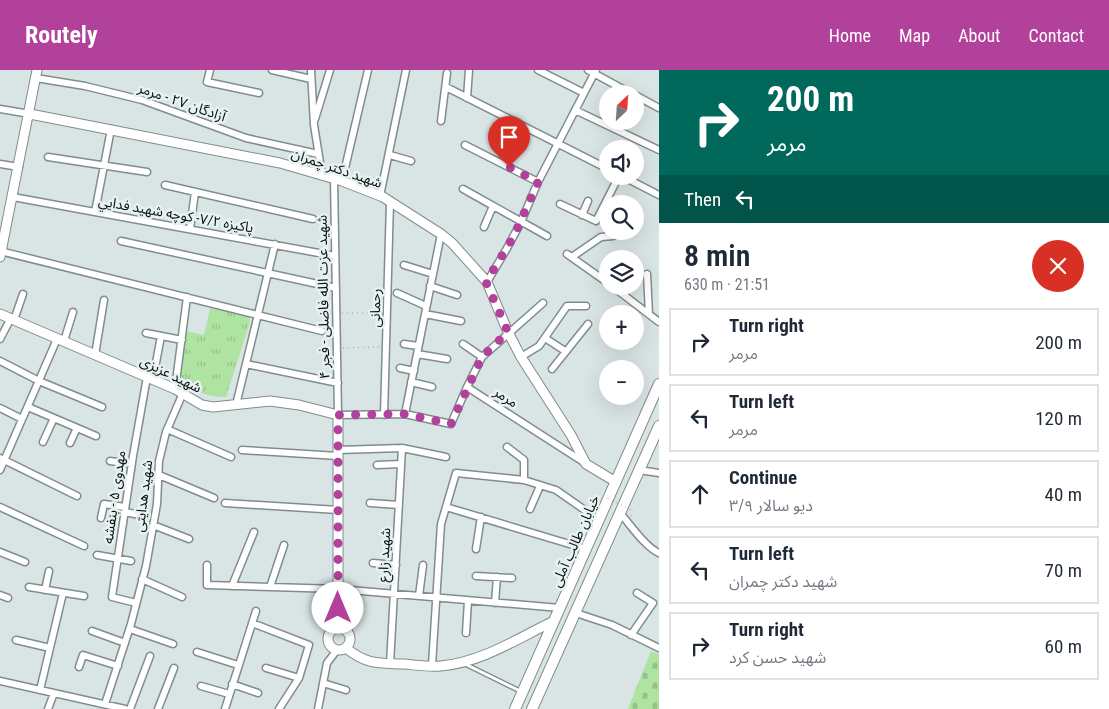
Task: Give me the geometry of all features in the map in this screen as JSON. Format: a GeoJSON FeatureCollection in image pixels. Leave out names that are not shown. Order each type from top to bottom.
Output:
{"type":"FeatureCollection","features":[{"type":"Feature","properties":{"kind":"main road","name":"خیابان طالب آملی"},"geometry":{"type":"LineString","coordinates":[[515,709],[659,384]]}},
{"type":"Feature","properties":{"kind":"main road"},"geometry":{"type":"LineString","coordinates":[[532,709],[658,431]]}},
{"type":"Feature","properties":{"kind":"street"},"geometry":{"type":"LineString","coordinates":[[210,70],[207,82],[259,93]]}},
{"type":"Feature","properties":{"kind":"street"},"geometry":{"type":"LineString","coordinates":[[272,70],[311,79]]}},
{"type":"Feature","properties":{"kind":"street"},"geometry":{"type":"LineString","coordinates":[[311,70],[314,125],[322,175]]}},
{"type":"Feature","properties":{"kind":"street"},"geometry":{"type":"LineString","coordinates":[[314,125],[330,70]]}},
{"type":"Feature","properties":{"kind":"street","name":"شهید عزت الله فاضلی - فجر ۴"},"geometry":{"type":"LineString","coordinates":[[338,415],[335,256],[338,180],[368,70]]}},
{"type":"Feature","properties":{"kind":"street"},"geometry":{"type":"LineString","coordinates":[[380,196],[406,70]]}},
{"type":"Feature","properties":{"kind":"street"},"geometry":{"type":"LineString","coordinates":[[467,98],[469,70]]}},
{"type":"Feature","properties":{"kind":"street"},"geometry":{"type":"LineString","coordinates":[[538,70],[584,93]]}},
{"type":"Feature","properties":{"kind":"street"},"geometry":{"type":"LineString","coordinates":[[486,282],[521,222],[538,182],[584,93],[593,71],[618,85]]}},
{"type":"Feature","properties":{"kind":"street"},"geometry":{"type":"LineString","coordinates":[[440,121],[447,73]]}},
{"type":"Feature","properties":{"kind":"street"},"geometry":{"type":"LineString","coordinates":[[37,74],[19,167],[12,197],[5,212],[0,253],[322,331]]}},
{"type":"Feature","properties":{"kind":"street","name":"آزادگان ۲۷ - مرمر"},"geometry":{"type":"LineString","coordinates":[[37,74],[142,100],[246,138],[318,154]]}},
{"type":"Feature","properties":{"kind":"street"},"geometry":{"type":"LineString","coordinates":[[446,87],[599,164]]}},
{"type":"Feature","properties":{"kind":"street"},"geometry":{"type":"LineString","coordinates":[[644,100],[659,108]]}},
{"type":"Feature","properties":{"kind":"street"},"geometry":{"type":"LineString","coordinates":[[0,109],[30,114]]}},
{"type":"Feature","properties":{"kind":"street"},"geometry":{"type":"LineString","coordinates":[[575,110],[659,150]]}},
{"type":"Feature","properties":{"kind":"street","name":"شهید دکتر چمران"},"geometry":{"type":"LineString","coordinates":[[30,114],[111,128],[280,163],[338,180],[380,196],[390,202],[452,243],[486,282],[520,357],[571,435],[586,464]]}},
{"type":"Feature","properties":{"kind":"street"},"geometry":{"type":"LineString","coordinates":[[95,212],[111,128]]}},
{"type":"Feature","properties":{"kind":"street"},"geometry":{"type":"LineString","coordinates":[[465,145],[538,182]]}},
{"type":"Feature","properties":{"kind":"street"},"geometry":{"type":"LineString","coordinates":[[390,154],[411,162]]}},
{"type":"Feature","properties":{"kind":"street"},"geometry":{"type":"LineString","coordinates":[[48,157],[147,172]]}},
{"type":"Feature","properties":{"kind":"street"},"geometry":{"type":"LineString","coordinates":[[0,164],[19,167]]}},
{"type":"Feature","properties":{"kind":"street"},"geometry":{"type":"LineString","coordinates":[[165,185],[313,219]]}},
{"type":"Feature","properties":{"kind":"street"},"geometry":{"type":"LineString","coordinates":[[560,204],[596,222],[616,185]]}},
{"type":"Feature","properties":{"kind":"street"},"geometry":{"type":"LineString","coordinates":[[639,185],[659,195]]}},
{"type":"Feature","properties":{"kind":"street"},"geometry":{"type":"LineString","coordinates":[[463,189],[547,236]]}},
{"type":"Feature","properties":{"kind":"street"},"geometry":{"type":"LineString","coordinates":[[190,229],[195,192]]}},
{"type":"Feature","properties":{"kind":"street","name":"پاکیزه ۷/۲- كوچه شهيد فدايي"},"geometry":{"type":"LineString","coordinates":[[12,197],[335,256]]}},
{"type":"Feature","properties":{"kind":"street"},"geometry":{"type":"LineString","coordinates":[[582,215],[588,201]]}},
{"type":"Feature","properties":{"kind":"street","name":"رحمانی"},"geometry":{"type":"LineString","coordinates":[[384,415],[390,202]]}},
{"type":"Feature","properties":{"kind":"street"},"geometry":{"type":"LineString","coordinates":[[484,227],[493,206]]}},
{"type":"Feature","properties":{"kind":"street"},"geometry":{"type":"LineString","coordinates":[[405,414],[440,234]]}},
{"type":"Feature","properties":{"kind":"street"},"geometry":{"type":"LineString","coordinates":[[599,238],[570,256],[599,277]]}},
{"type":"Feature","properties":{"kind":"street"},"geometry":{"type":"LineString","coordinates":[[121,241],[336,288]]}},
{"type":"Feature","properties":{"kind":"street"},"geometry":{"type":"LineString","coordinates":[[236,405],[275,244]]}},
{"type":"Feature","properties":{"kind":"street"},"geometry":{"type":"LineString","coordinates":[[404,265],[433,274]]}},
{"type":"Feature","properties":{"kind":"street"},"geometry":{"type":"LineString","coordinates":[[647,274],[649,314]]}},
{"type":"Feature","properties":{"kind":"street"},"geometry":{"type":"LineString","coordinates":[[430,286],[457,295]]}},
{"type":"Feature","properties":{"kind":"street"},"geometry":{"type":"LineString","coordinates":[[397,293],[426,306]]}},
{"type":"Feature","properties":{"kind":"street"},"geometry":{"type":"LineString","coordinates":[[0,338],[13,319],[23,294]]}},
{"type":"Feature","properties":{"kind":"street"},"geometry":{"type":"LineString","coordinates":[[624,295],[659,322]]}},
{"type":"Feature","properties":{"kind":"street","name":"شهید هدایتی"},"geometry":{"type":"LineString","coordinates":[[105,704],[130,629],[153,525],[157,504],[159,461],[179,391],[187,297]]}},
{"type":"Feature","properties":{"kind":"street"},"geometry":{"type":"LineString","coordinates":[[95,355],[104,300]]}},
{"type":"Feature","properties":{"kind":"street"},"geometry":{"type":"LineString","coordinates":[[338,627],[338,415],[405,414],[451,424],[482,357],[543,303]]}},
{"type":"Feature","properties":{"kind":"street"},"geometry":{"type":"LineString","coordinates":[[520,357],[539,346],[567,306],[586,306]]}},
{"type":"Feature","properties":{"kind":"street"},"geometry":{"type":"LineString","coordinates":[[0,470],[2,459],[73,312]]}},
{"type":"Feature","properties":{"kind":"street","name":"شهید عزیزی"},"geometry":{"type":"LineString","coordinates":[[0,314],[150,378],[202,404],[214,407],[270,401],[299,404],[338,415]]}},
{"type":"Feature","properties":{"kind":"street"},"geometry":{"type":"LineString","coordinates":[[425,314],[461,321]]}},
{"type":"Feature","properties":{"kind":"street"},"geometry":{"type":"LineString","coordinates":[[552,369],[588,324]]}},
{"type":"Feature","properties":{"kind":"street"},"geometry":{"type":"LineString","coordinates":[[146,333],[182,340]]}},
{"type":"Feature","properties":{"kind":"street","name":"مهدوی ۵ - بنفشه"},"geometry":{"type":"LineString","coordinates":[[136,603],[112,598],[132,464],[161,336]]}},
{"type":"Feature","properties":{"kind":"street"},"geometry":{"type":"LineString","coordinates":[[545,338],[565,351]]}},
{"type":"Feature","properties":{"kind":"street"},"geometry":{"type":"LineString","coordinates":[[404,344],[418,346]]}},
{"type":"Feature","properties":{"kind":"street"},"geometry":{"type":"LineString","coordinates":[[463,344],[482,357]]}},
{"type":"Feature","properties":{"kind":"street"},"geometry":{"type":"LineString","coordinates":[[417,354],[447,359]]}},
{"type":"Feature","properties":{"kind":"street"},"geometry":{"type":"LineString","coordinates":[[0,361],[39,381],[102,407]]}},
{"type":"Feature","properties":{"kind":"street"},"geometry":{"type":"LineString","coordinates":[[246,364],[338,383]]}},
{"type":"Feature","properties":{"kind":"street"},"geometry":{"type":"LineString","coordinates":[[400,368],[414,371]]}},
{"type":"Feature","properties":{"kind":"street"},"geometry":{"type":"LineString","coordinates":[[411,382],[432,387]]}},
{"type":"Feature","properties":{"kind":"street","name":"مرمر"},"geometry":{"type":"LineString","coordinates":[[467,387],[586,464]]}},
{"type":"Feature","properties":{"kind":"street"},"geometry":{"type":"LineString","coordinates":[[28,407],[96,436]]}},
{"type":"Feature","properties":{"kind":"street"},"geometry":{"type":"LineString","coordinates":[[0,408],[22,419]]}},
{"type":"Feature","properties":{"kind":"street"},"geometry":{"type":"LineString","coordinates":[[43,442],[54,418]]}},
{"type":"Feature","properties":{"kind":"street"},"geometry":{"type":"LineString","coordinates":[[70,443],[77,428]]}},
{"type":"Feature","properties":{"kind":"street"},"geometry":{"type":"LineString","coordinates":[[167,429],[231,457]]}},
{"type":"Feature","properties":{"kind":"street"},"geometry":{"type":"LineString","coordinates":[[507,447],[524,460],[524,480]]}},
{"type":"Feature","properties":{"kind":"street"},"geometry":{"type":"LineString","coordinates":[[242,450],[338,453],[402,448],[446,457]]}},
{"type":"Feature","properties":{"kind":"street","name":"شهید زارع"},"geometry":{"type":"LineString","coordinates":[[390,664],[402,448]]}},
{"type":"Feature","properties":{"kind":"street"},"geometry":{"type":"LineString","coordinates":[[2,459],[77,496]]}},
{"type":"Feature","properties":{"kind":"street"},"geometry":{"type":"LineString","coordinates":[[110,461],[132,464]]}},
{"type":"Feature","properties":{"kind":"street"},"geometry":{"type":"LineString","coordinates":[[377,465],[401,464]]}},
{"type":"Feature","properties":{"kind":"street"},"geometry":{"type":"LineString","coordinates":[[586,464],[616,482]]}},
{"type":"Feature","properties":{"kind":"street"},"geometry":{"type":"LineString","coordinates":[[639,470],[659,473]]}},
{"type":"Feature","properties":{"kind":"street"},"geometry":{"type":"LineString","coordinates":[[432,665],[441,524],[456,473],[524,480],[556,490],[599,520]]}},
{"type":"Feature","properties":{"kind":"street"},"geometry":{"type":"LineString","coordinates":[[158,475],[214,498]]}},
{"type":"Feature","properties":{"kind":"street"},"geometry":{"type":"LineString","coordinates":[[530,509],[540,486]]}},
{"type":"Feature","properties":{"kind":"street"},"geometry":{"type":"LineString","coordinates":[[225,503],[338,510]]}},
{"type":"Feature","properties":{"kind":"street"},"geometry":{"type":"LineString","coordinates":[[370,503],[399,505]]}},
{"type":"Feature","properties":{"kind":"street"},"geometry":{"type":"LineString","coordinates":[[101,518],[104,504],[140,515]]}},
{"type":"Feature","properties":{"kind":"street"},"geometry":{"type":"LineString","coordinates":[[0,507],[84,546]]}},
{"type":"Feature","properties":{"kind":"street"},"geometry":{"type":"LineString","coordinates":[[446,507],[586,549]]}},
{"type":"Feature","properties":{"kind":"street"},"geometry":{"type":"LineString","coordinates":[[620,513],[649,545],[659,552]]}},
{"type":"Feature","properties":{"kind":"street"},"geometry":{"type":"LineString","coordinates":[[476,549],[481,517]]}},
{"type":"Feature","properties":{"kind":"street"},"geometry":{"type":"LineString","coordinates":[[153,525],[189,539]]}},
{"type":"Feature","properties":{"kind":"street"},"geometry":{"type":"LineString","coordinates":[[232,586],[254,532]]}},
{"type":"Feature","properties":{"kind":"street"},"geometry":{"type":"LineString","coordinates":[[270,587],[284,545]]}},
{"type":"Feature","properties":{"kind":"street"},"geometry":{"type":"LineString","coordinates":[[0,552],[25,562]]}},
{"type":"Feature","properties":{"kind":"street"},"geometry":{"type":"LineString","coordinates":[[97,555],[130,560]]}},
{"type":"Feature","properties":{"kind":"street"},"geometry":{"type":"LineString","coordinates":[[373,563],[396,565]]}},
{"type":"Feature","properties":{"kind":"street"},"geometry":{"type":"LineString","coordinates":[[207,565],[207,585],[338,589],[560,608]]}},
{"type":"Feature","properties":{"kind":"street"},"geometry":{"type":"LineString","coordinates":[[419,596],[423,565]]}},
{"type":"Feature","properties":{"kind":"street"},"geometry":{"type":"LineString","coordinates":[[45,590],[49,571]]}},
{"type":"Feature","properties":{"kind":"street"},"geometry":{"type":"LineString","coordinates":[[476,576],[512,578]]}},
{"type":"Feature","properties":{"kind":"street"},"geometry":{"type":"LineString","coordinates":[[495,603],[497,577]]}},
{"type":"Feature","properties":{"kind":"street"},"geometry":{"type":"LineString","coordinates":[[142,579],[182,597]]}},
{"type":"Feature","properties":{"kind":"street"},"geometry":{"type":"LineString","coordinates":[[29,587],[84,596]]}},
{"type":"Feature","properties":{"kind":"street"},"geometry":{"type":"LineString","coordinates":[[40,690],[63,593]]}},
{"type":"Feature","properties":{"kind":"street"},"geometry":{"type":"LineString","coordinates":[[631,635],[653,603],[637,593]]}},
{"type":"Feature","properties":{"kind":"street"},"geometry":{"type":"LineString","coordinates":[[0,595],[8,598]]}},
{"type":"Feature","properties":{"kind":"street"},"geometry":{"type":"LineString","coordinates":[[466,633],[468,600]]}},
{"type":"Feature","properties":{"kind":"street"},"geometry":{"type":"LineString","coordinates":[[225,709],[256,611]]}},
{"type":"Feature","properties":{"kind":"street"},"geometry":{"type":"LineString","coordinates":[[576,614],[612,625],[659,648]]}},
{"type":"Feature","properties":{"kind":"street"},"geometry":{"type":"LineString","coordinates":[[346,648],[358,658],[367,661],[442,666],[497,651],[554,621]]}},
{"type":"Feature","properties":{"kind":"street"},"geometry":{"type":"LineString","coordinates":[[252,623],[309,645],[299,678],[279,709]]}},
{"type":"Feature","properties":{"kind":"street"},"geometry":{"type":"LineString","coordinates":[[318,709],[327,663],[337,650],[346,648],[350,642],[350,635],[345,629],[338,627],[332,630],[328,640],[330,646],[337,650]]}},
{"type":"Feature","properties":{"kind":"street"},"geometry":{"type":"LineString","coordinates":[[130,629],[173,644]]}},
{"type":"Feature","properties":{"kind":"street"},"geometry":{"type":"LineString","coordinates":[[92,631],[125,643]]}},
{"type":"Feature","properties":{"kind":"street"},"geometry":{"type":"LineString","coordinates":[[16,640],[50,648]]}},
{"type":"Feature","properties":{"kind":"street"},"geometry":{"type":"LineString","coordinates":[[198,652],[238,665]]}},
{"type":"Feature","properties":{"kind":"street"},"geometry":{"type":"LineString","coordinates":[[79,667],[83,655],[118,666]]}},
{"type":"Feature","properties":{"kind":"street"},"geometry":{"type":"LineString","coordinates":[[130,709],[150,656]]}},
{"type":"Feature","properties":{"kind":"street"},"geometry":{"type":"LineString","coordinates":[[158,709],[174,668]]}},
{"type":"Feature","properties":{"kind":"street"},"geometry":{"type":"LineString","coordinates":[[266,668],[299,678]]}},
{"type":"Feature","properties":{"kind":"street"},"geometry":{"type":"LineString","coordinates":[[0,681],[125,709]]}},
{"type":"Feature","properties":{"kind":"street"},"geometry":{"type":"LineString","coordinates":[[323,683],[346,690]]}},
{"type":"Feature","properties":{"kind":"street"},"geometry":{"type":"LineString","coordinates":[[232,684],[258,693]]}},
{"type":"Feature","properties":{"kind":"street"},"geometry":{"type":"LineString","coordinates":[[201,686],[229,694]]}},
{"type":"Feature","properties":{"kind":"street"},"geometry":{"type":"LineString","coordinates":[[48,709],[54,693]]}},
{"type":"Feature","properties":{"kind":"lane"},"geometry":{"type":"LineString","coordinates":[[460,662],[522,692]]}},
{"type":"Feature","properties":{"kind":"path"},"geometry":{"type":"LineString","coordinates":[[336,313],[387,313]]}},
{"type":"Feature","properties":{"kind":"path"},"geometry":{"type":"LineString","coordinates":[[337,348],[386,347]]}},
{"type":"Feature","properties":{"kind":"path"},"geometry":{"type":"LineString","coordinates":[[603,496],[633,511],[631,516]]}},
{"type":"Feature","properties":{"kind":"green space"},"geometry":{"type":"Polygon","coordinates":[[[211,305],[249,316],[250,322],[226,397],[201,393],[178,381],[186,331],[204,335],[211,305]]]}},
{"type":"Feature","properties":{"kind":"green space"},"geometry":{"type":"Polygon","coordinates":[[[651,651],[659,654],[659,709],[628,709],[651,651]]]}},
{"type":"Feature","properties":{"kind":"route"},"geometry":{"type":"LineString","coordinates":[[338,608],[338,415],[405,414],[451,424],[482,357],[508,332],[486,282],[514,236],[538,182],[509,167]]}}]}
